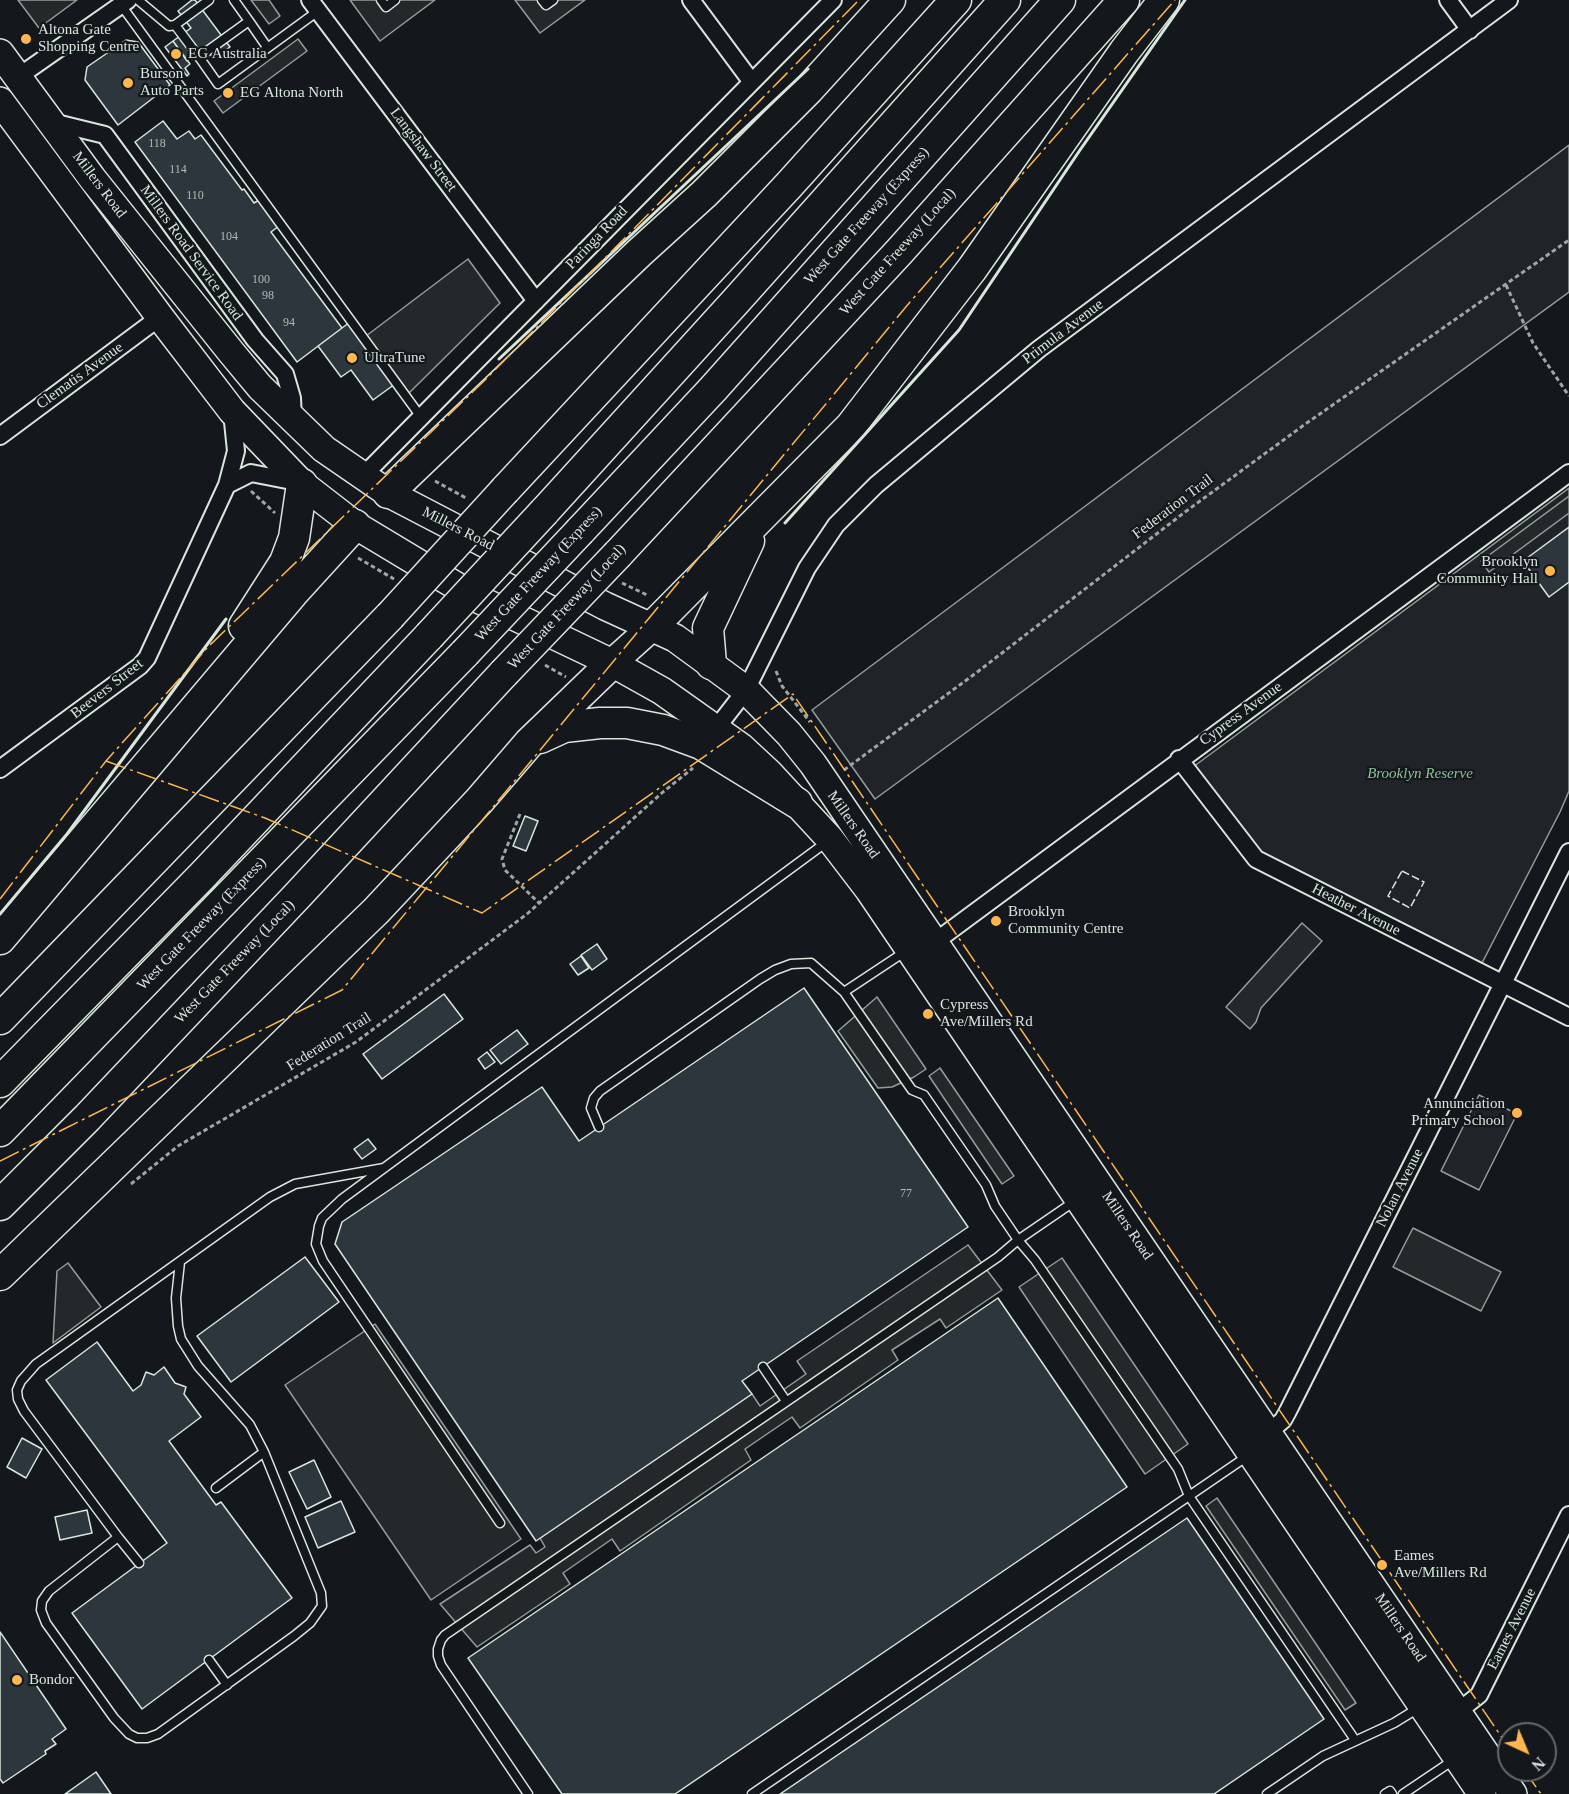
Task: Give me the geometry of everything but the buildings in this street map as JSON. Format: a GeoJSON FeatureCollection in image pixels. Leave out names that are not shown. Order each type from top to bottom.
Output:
{"type":"FeatureCollection","features":[{"type":"Feature","properties":{"kind":"highway"},"geometry":{"type":"LineString","coordinates":[[388,493],[639,253],[704,194],[809,89],[890,0]]}},
{"type":"Feature","properties":{"kind":"highway"},"geometry":{"type":"LineString","coordinates":[[0,1019],[390,616],[766,210],[956,0]]}},
{"type":"Feature","properties":{"kind":"highway"},"geometry":{"type":"LineString","coordinates":[[0,1082],[202,876],[429,636],[728,310],[1005,0]]}},
{"type":"Feature","properties":{"kind":"highway","name":"West Gate Freeway (Express)"},"geometry":{"type":"LineString","coordinates":[[0,1131],[465,653],[714,389],[1060,0]]}},
{"type":"Feature","properties":{"kind":"highway","name":"West Gate Freeway (Local)"},"geometry":{"type":"LineString","coordinates":[[0,1204],[87,1118],[618,554],[899,252],[1124,0]]}},
{"type":"Feature","properties":{"kind":"highway"},"geometry":{"type":"LineString","coordinates":[[652,627],[851,426],[972,269],[1124,52],[1164,0]]}},
{"type":"Feature","properties":{"kind":"highway"},"geometry":{"type":"LineString","coordinates":[[85,837],[246,624],[285,562],[294,538],[302,484]]}},
{"type":"Feature","properties":{"kind":"highway"},"geometry":{"type":"LineString","coordinates":[[711,664],[708,628],[760,519]]}},
{"type":"Feature","properties":{"kind":"highway"},"geometry":{"type":"LineString","coordinates":[[0,939],[286,602],[355,525]]}},
{"type":"Feature","properties":{"kind":"highway"},"geometry":{"type":"LineString","coordinates":[[0,1275],[376,911],[479,801],[530,742],[612,663]]}},
{"type":"Feature","properties":{"kind":"highway"},"geometry":{"type":"LineString","coordinates":[[530,742],[564,727],[600,723],[627,723],[709,736],[797,803]]}},
{"type":"Feature","properties":{"kind":"main road","name":"Millers Road"},"geometry":{"type":"LineString","coordinates":[[0,53],[9,82],[52,122],[92,178],[260,387],[324,449],[388,493],[605,606],[675,638],[746,690],[789,734],[825,784],[919,949],[1078,1199],[1256,1445],[1439,1715],[1457,1758],[1482,1794]]}},
{"type":"Feature","properties":{"kind":"main road","name":"Millers Road"},"geometry":{"type":"LineString","coordinates":[[0,101],[159,317],[232,411],[302,484],[355,525],[478,599],[612,663],[662,691],[709,736]]}},
{"type":"Feature","properties":{"kind":"main road"},"geometry":{"type":"LineString","coordinates":[[355,525],[388,493]]}},
{"type":"Feature","properties":{"kind":"main road"},"geometry":{"type":"LineString","coordinates":[[612,663],[652,627]]}},
{"type":"Feature","properties":{"kind":"main road","name":"Millers Road"},"geometry":{"type":"LineString","coordinates":[[797,803],[830,839],[919,949],[1439,1715],[1514,1794]]}},
{"type":"Feature","properties":{"kind":"street"},"geometry":{"type":"LineString","coordinates":[[691,0],[751,81]]}},
{"type":"Feature","properties":{"kind":"street","name":"Paringa Road"},"geometry":{"type":"LineString","coordinates":[[362,477],[833,0]]}},
{"type":"Feature","properties":{"kind":"street"},"geometry":{"type":"LineString","coordinates":[[1448,0],[1470,30]]}},
{"type":"Feature","properties":{"kind":"street","name":"Primula Avenue"},"geometry":{"type":"LineString","coordinates":[[709,736],[746,690],[807,568],[836,525],[876,485],[1039,349],[1509,0]]}},
{"type":"Feature","properties":{"kind":"street"},"geometry":{"type":"LineString","coordinates":[[9,82],[125,2]]}},
{"type":"Feature","properties":{"kind":"street","name":"Langshaw Street"},"geometry":{"type":"LineString","coordinates":[[314,5],[536,301]]}},
{"type":"Feature","properties":{"kind":"street","name":"Millers Road Service Road"},"geometry":{"type":"LineString","coordinates":[[52,122],[105,135],[255,340],[285,374],[292,398],[293,420]]}},
{"type":"Feature","properties":{"kind":"street","name":"Clematis Avenue"},"geometry":{"type":"LineString","coordinates":[[0,435],[159,317]]}},
{"type":"Feature","properties":{"kind":"street","name":"Beevers Street"},"geometry":{"type":"LineString","coordinates":[[0,769],[140,666],[147,658],[227,484],[236,451],[232,411]]}},
{"type":"Feature","properties":{"kind":"street"},"geometry":{"type":"LineString","coordinates":[[227,484],[251,473],[279,477],[302,484]]}},
{"type":"Feature","properties":{"kind":"street","name":"Cypress Avenue"},"geometry":{"type":"LineString","coordinates":[[919,949],[1569,473]]}},
{"type":"Feature","properties":{"kind":"street","name":"Heather Avenue"},"geometry":{"type":"LineString","coordinates":[[1179,759],[1256,859],[1569,1017]]}},
{"type":"Feature","properties":{"kind":"street","name":"Nolan Avenue"},"geometry":{"type":"LineString","coordinates":[[1256,1445],[1283,1420],[1288,1412],[1569,852]]}},
{"type":"Feature","properties":{"kind":"street","name":"Eames Avenue"},"geometry":{"type":"LineString","coordinates":[[1439,1715],[1479,1695],[1569,1515]]}},
{"type":"Feature","properties":{"kind":"lane"},"geometry":{"type":"LineString","coordinates":[[138,0],[170,26],[175,25],[209,0]]}},
{"type":"Feature","properties":{"kind":"lane"},"geometry":{"type":"LineString","coordinates":[[234,0],[267,47]]}},
{"type":"Feature","properties":{"kind":"lane"},"geometry":{"type":"LineString","coordinates":[[381,0],[386,7],[395,0]]}},
{"type":"Feature","properties":{"kind":"lane"},"geometry":{"type":"LineString","coordinates":[[542,0],[546,5],[553,0]]}},
{"type":"Feature","properties":{"kind":"lane"},"geometry":{"type":"LineString","coordinates":[[125,2],[422,418]]}},
{"type":"Feature","properties":{"kind":"lane"},"geometry":{"type":"LineString","coordinates":[[175,25],[218,84],[267,47],[314,5]]}},
{"type":"Feature","properties":{"kind":"lane"},"geometry":{"type":"LineString","coordinates":[[199,57],[249,21]]}},
{"type":"Feature","properties":{"kind":"lane"},"geometry":{"type":"LineString","coordinates":[[500,1523],[319,1253],[317,1234],[322,1218],[342,1199],[830,839]]}},
{"type":"Feature","properties":{"kind":"lane"},"geometry":{"type":"LineString","coordinates":[[844,992],[919,949]]}},
{"type":"Feature","properties":{"kind":"lane"},"geometry":{"type":"LineString","coordinates":[[599,1127],[591,1108],[594,1098],[600,1091],[775,970],[790,964],[811,963],[844,992],[912,1090],[924,1095],[986,1185],[995,1206],[1018,1240],[1035,1260],[1179,1469],[1189,1496],[1355,1740]]}},
{"type":"Feature","properties":{"kind":"lane"},"geometry":{"type":"LineString","coordinates":[[139,1563],[24,1411],[18,1400],[17,1390],[27,1372],[282,1190],[295,1184],[384,1168]]}},
{"type":"Feature","properties":{"kind":"lane"},"geometry":{"type":"LineString","coordinates":[[528,1794],[441,1665],[438,1656],[441,1640],[998,1257],[1018,1240],[1078,1199]]}},
{"type":"Feature","properties":{"kind":"lane"},"geometry":{"type":"LineString","coordinates":[[118,1537],[49,1591],[42,1600],[41,1610],[46,1623],[114,1718],[136,1738],[147,1738],[158,1734],[310,1623],[322,1606],[321,1593],[264,1452],[250,1425],[198,1366],[181,1339],[176,1298],[180,1262]]}},
{"type":"Feature","properties":{"kind":"lane"},"geometry":{"type":"LineString","coordinates":[[763,1367],[786,1401]]}},
{"type":"Feature","properties":{"kind":"lane"},"geometry":{"type":"LineString","coordinates":[[752,1794],[1189,1496],[1256,1445]]}},
{"type":"Feature","properties":{"kind":"lane"},"geometry":{"type":"LineString","coordinates":[[216,1488],[264,1452]]}},
{"type":"Feature","properties":{"kind":"lane"},"geometry":{"type":"LineString","coordinates":[[209,1660],[227,1684]]}},
{"type":"Feature","properties":{"kind":"lane"},"geometry":{"type":"LineString","coordinates":[[1268,1794],[1323,1756],[1355,1740],[1394,1723],[1439,1715]]}},
{"type":"Feature","properties":{"kind":"lane"},"geometry":{"type":"LineString","coordinates":[[1403,1794],[1457,1758]]}},
{"type":"Feature","properties":{"kind":"lane"},"geometry":{"type":"LineString","coordinates":[[1385,1794],[1390,1791],[1392,1794]]}},
{"type":"Feature","properties":{"kind":"path","name":"Federation Trail"},"geometry":{"type":"LineString","coordinates":[[825,784],[976,673],[1185,512],[1304,425],[1569,240]]}},
{"type":"Feature","properties":{"kind":"path"},"geometry":{"type":"LineString","coordinates":[[1506,285],[1533,343],[1569,396]]}},
{"type":"Feature","properties":{"kind":"path"},"geometry":{"type":"LineString","coordinates":[[227,484],[243,485],[275,513]]}},
{"type":"Feature","properties":{"kind":"path","name":"Federation Trail"},"geometry":{"type":"LineString","coordinates":[[126,1188],[178,1146],[356,1042],[518,921],[663,792]]}},
{"type":"Feature","properties":{"kind":"path"},"geometry":{"type":"LineString","coordinates":[[520,814],[502,859],[505,870],[538,903]]}},
{"type":"Feature","properties":{"kind":"green space"},"geometry":{"type":"Polygon","coordinates":[[[1569,145],[1569,292],[875,799],[812,710],[1569,145]]]}},
{"type":"Feature","properties":{"kind":"green space","name":"Brooklyn Reserve"},"geometry":{"type":"Polygon","coordinates":[[[1569,488],[1569,791],[1482,963],[1259,851],[1189,770],[1569,488]]]}},
{"type":"Feature","properties":{"kind":"green space"},"geometry":{"type":"Polygon","coordinates":[[[1479,1095],[1517,1114],[1479,1190],[1441,1171],[1479,1095]]]}},
{"type":"Feature","properties":{"kind":"shaded area"},"geometry":{"type":"Polygon","coordinates":[[[18,0],[77,0],[39,28],[18,0]]]}},
{"type":"Feature","properties":{"kind":"shaded area"},"geometry":{"type":"Polygon","coordinates":[[[251,0],[269,0],[280,16],[269,24],[251,0]]]}},
{"type":"Feature","properties":{"kind":"shaded area"},"geometry":{"type":"Polygon","coordinates":[[[350,0],[435,0],[380,41],[350,0]]]}},
{"type":"Feature","properties":{"kind":"shaded area"},"geometry":{"type":"Polygon","coordinates":[[[515,0],[585,0],[540,33],[515,0]]]}},
{"type":"Feature","properties":{"kind":"shaded area"},"geometry":{"type":"Polygon","coordinates":[[[298,39],[307,51],[223,113],[214,101],[298,39]]]}},
{"type":"Feature","properties":{"kind":"shaded area"},"geometry":{"type":"Polygon","coordinates":[[[468,259],[500,303],[409,393],[366,336],[468,259]]]}},
{"type":"Feature","properties":{"kind":"shaded area"},"geometry":{"type":"Polygon","coordinates":[[[1569,496],[1569,513],[1489,572],[1481,561],[1569,496]]]}},
{"type":"Feature","properties":{"kind":"shaded area"},"geometry":{"type":"Polygon","coordinates":[[[1302,923],[1322,941],[1261,1008],[1256,1022],[1250,1029],[1226,1007],[1302,923]]]}},
{"type":"Feature","properties":{"kind":"shaded area"},"geometry":{"type":"Polygon","coordinates":[[[877,997],[926,1069],[892,1087],[878,1088],[838,1031],[877,997]]]}},
{"type":"Feature","properties":{"kind":"shaded area"},"geometry":{"type":"Polygon","coordinates":[[[940,1068],[1014,1176],[1002,1184],[929,1076],[940,1068]]]}},
{"type":"Feature","properties":{"kind":"shaded area"},"geometry":{"type":"Polygon","coordinates":[[[1413,1228],[1501,1272],[1481,1311],[1393,1267],[1413,1228]]]}},
{"type":"Feature","properties":{"kind":"shaded area"},"geometry":{"type":"Polygon","coordinates":[[[968,1245],[1002,1290],[946,1328],[940,1319],[892,1350],[898,1360],[800,1428],[792,1417],[745,1449],[751,1460],[620,1551],[612,1539],[563,1573],[570,1584],[477,1647],[440,1604],[530,1545],[536,1553],[545,1547],[540,1538],[752,1394],[760,1406],[806,1374],[797,1361],[968,1245]]]}},
{"type":"Feature","properties":{"kind":"shaded area"},"geometry":{"type":"Polygon","coordinates":[[[1062,1258],[1188,1444],[1145,1474],[1019,1287],[1062,1258]]]}},
{"type":"Feature","properties":{"kind":"shaded area"},"geometry":{"type":"Polygon","coordinates":[[[68,1263],[101,1307],[53,1343],[57,1271],[68,1263]]]}},
{"type":"Feature","properties":{"kind":"shaded area"},"geometry":{"type":"Polygon","coordinates":[[[375,1324],[521,1539],[431,1600],[285,1385],[375,1324]]]}},
{"type":"Feature","properties":{"kind":"shaded area"},"geometry":{"type":"Polygon","coordinates":[[[1217,1498],[1356,1703],[1345,1710],[1206,1506],[1217,1498]]]}},
{"type":"Feature","properties":{"kind":"fence"},"geometry":{"type":"LineString","coordinates":[[1402,871],[1424,882],[1410,908],[1388,896],[1402,871]]}},
{"type":"Feature","properties":{"kind":"wall"},"geometry":{"type":"LineString","coordinates":[[785,523],[959,330],[1080,150],[1185,0]]}},
{"type":"Feature","properties":{"kind":"wall"},"geometry":{"type":"LineString","coordinates":[[499,359],[808,69]]}},
{"type":"Feature","properties":{"kind":"wall"},"geometry":{"type":"LineString","coordinates":[[0,914],[67,834],[226,619]]}},
{"type":"Feature","properties":{"kind":"power"},"geometry":{"type":"LineString","coordinates":[[0,899],[106,761],[208,647],[484,381],[859,0]]}},
{"type":"Feature","properties":{"kind":"power"},"geometry":{"type":"LineString","coordinates":[[0,1161],[342,990],[910,302],[1175,0]]}},
{"type":"Feature","properties":{"kind":"power"},"geometry":{"type":"LineString","coordinates":[[106,761],[265,818],[482,913],[793,694],[1497,1730]]}},
{"type":"Feature","properties":{"kind":"power"},"geometry":{"type":"LineString","coordinates":[[1532,1782],[1541,1794]]}},
{"type":"Feature","properties":{"kind":"place","name":"Altona Gate Shopping Centre"},"geometry":{"type":"Point","coordinates":[26,39]}},
{"type":"Feature","properties":{"kind":"place","name":"EG Australia"},"geometry":{"type":"Point","coordinates":[176,54]}},
{"type":"Feature","properties":{"kind":"place","name":"Burson Auto Parts"},"geometry":{"type":"Point","coordinates":[128,83]}},
{"type":"Feature","properties":{"kind":"place","name":"EG Altona North"},"geometry":{"type":"Point","coordinates":[228,93]}},
{"type":"Feature","properties":{"kind":"place","name":"UltraTune"},"geometry":{"type":"Point","coordinates":[352,358]}},
{"type":"Feature","properties":{"kind":"place","name":"Brooklyn Community Hall"},"geometry":{"type":"Point","coordinates":[1550,571]}},
{"type":"Feature","properties":{"kind":"place","name":"Brooklyn Community Centre"},"geometry":{"type":"Point","coordinates":[996,921]}},
{"type":"Feature","properties":{"kind":"place","name":"Cypress Ave/Millers Rd"},"geometry":{"type":"Point","coordinates":[928,1014]}},
{"type":"Feature","properties":{"kind":"place","name":"Annunciation Primary School"},"geometry":{"type":"Point","coordinates":[1517,1113]}},
{"type":"Feature","properties":{"kind":"place","name":"Eames Ave/Millers Rd"},"geometry":{"type":"Point","coordinates":[1382,1565]}},
{"type":"Feature","properties":{"kind":"place","name":"Bondor"},"geometry":{"type":"Point","coordinates":[17,1680]}}]}
